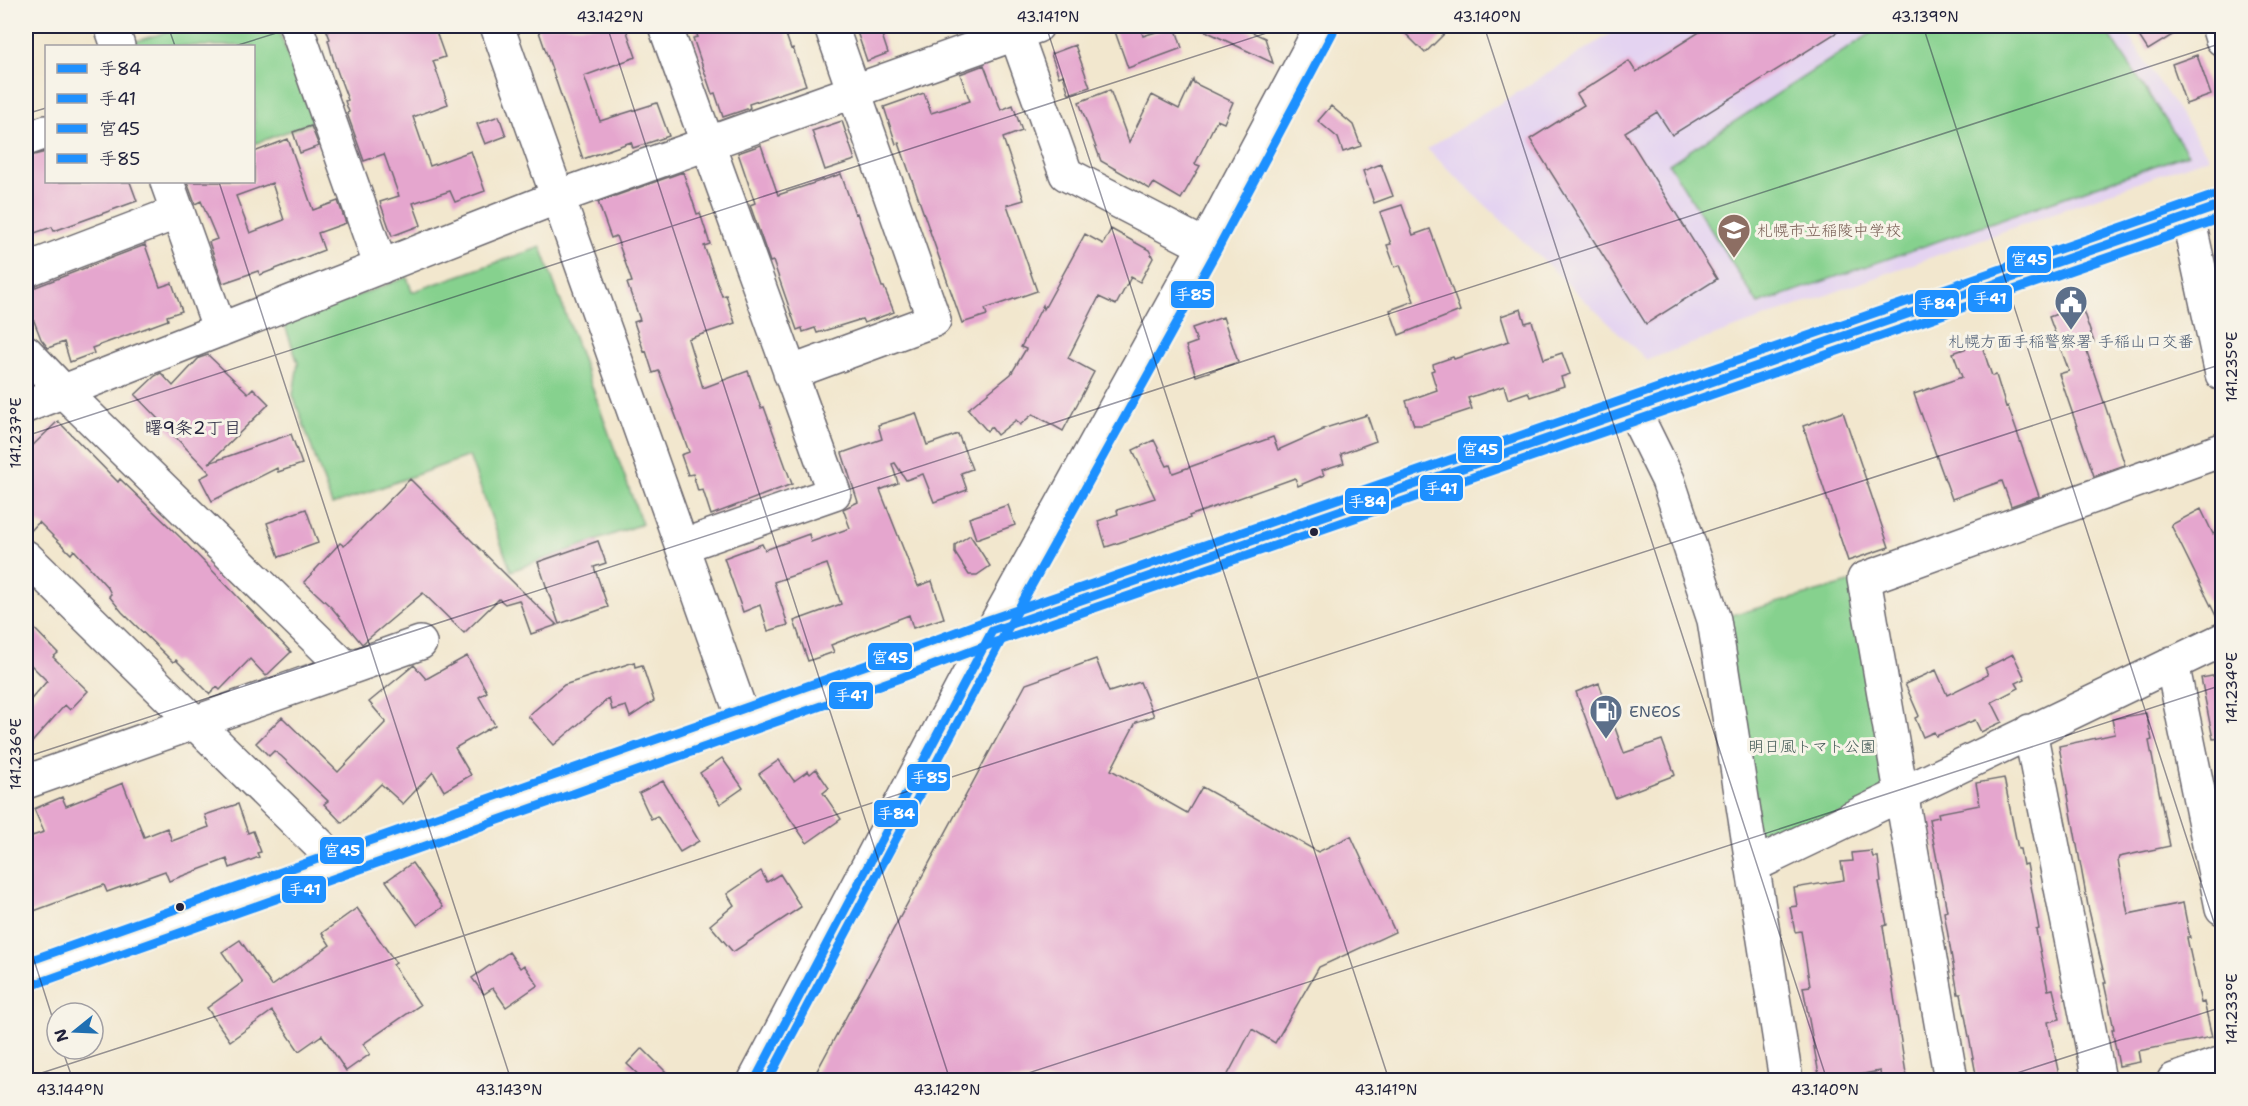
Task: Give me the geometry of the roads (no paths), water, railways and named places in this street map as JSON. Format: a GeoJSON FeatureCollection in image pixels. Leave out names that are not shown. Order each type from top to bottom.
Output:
{"type":"FeatureCollection","features":[{"type":"Feature","properties":{"kind":"street"},"geometry":{"type":"LineString","coordinates":[[111,26],[118,45]]}},
{"type":"Feature","properties":{"kind":"street"},"geometry":{"type":"LineString","coordinates":[[296,26],[381,267]]}},
{"type":"Feature","properties":{"kind":"street"},"geometry":{"type":"LineString","coordinates":[[497,26],[744,721]]}},
{"type":"Feature","properties":{"kind":"street"},"geometry":{"type":"LineString","coordinates":[[665,26],[834,493],[682,546]]}},
{"type":"Feature","properties":{"kind":"street"},"geometry":{"type":"LineString","coordinates":[[790,373],[934,320],[831,26]]}},
{"type":"Feature","properties":{"kind":"street"},"geometry":{"type":"LineString","coordinates":[[755,1080],[992,631],[1205,246],[1322,26]]}},
{"type":"Feature","properties":{"kind":"street"},"geometry":{"type":"LineString","coordinates":[[2217,26],[2223,39]]}},
{"type":"Feature","properties":{"kind":"street"},"geometry":{"type":"LineString","coordinates":[[26,406],[558,197],[708,145],[1022,28],[1066,174],[1205,246]]}},
{"type":"Feature","properties":{"kind":"street"},"geometry":{"type":"LineString","coordinates":[[26,139],[45,132]]}},
{"type":"Feature","properties":{"kind":"street"},"geometry":{"type":"LineString","coordinates":[[167,183],[220,330]]}},
{"type":"Feature","properties":{"kind":"street"},"geometry":{"type":"LineString","coordinates":[[26,975],[992,631],[2223,205]]}},
{"type":"Feature","properties":{"kind":"street"},"geometry":{"type":"LineString","coordinates":[[26,270],[178,212]]}},
{"type":"Feature","properties":{"kind":"street"},"geometry":{"type":"LineString","coordinates":[[2188,217],[2223,374]]}},
{"type":"Feature","properties":{"kind":"street"},"geometry":{"type":"LineString","coordinates":[[26,352],[347,669]]}},
{"type":"Feature","properties":{"kind":"street"},"geometry":{"type":"LineString","coordinates":[[1633,408],[1668,480],[1714,620],[1786,1080]]}},
{"type":"Feature","properties":{"kind":"street"},"geometry":{"type":"LineString","coordinates":[[1951,1080],[1864,579],[2223,450]]}},
{"type":"Feature","properties":{"kind":"street"},"geometry":{"type":"LineString","coordinates":[[26,556],[339,864]]}},
{"type":"Feature","properties":{"kind":"street"},"geometry":{"type":"LineString","coordinates":[[1752,866],[2223,639]]}},
{"type":"Feature","properties":{"kind":"street"},"geometry":{"type":"LineString","coordinates":[[26,782],[420,643]]}},
{"type":"Feature","properties":{"kind":"street"},"geometry":{"type":"LineString","coordinates":[[2172,663],[2223,908]]}},
{"type":"Feature","properties":{"kind":"street"},"geometry":{"type":"LineString","coordinates":[[2030,731],[2099,1080]]}},
{"type":"Feature","properties":{"kind":"street"},"geometry":{"type":"LineString","coordinates":[[2174,1080],[2223,1063]]}},
{"type":"Feature","properties":{"kind":"place","name":"札幌市立稲陵中学校"},"geometry":{"type":"Point","coordinates":[1734,259]}},
{"type":"Feature","properties":{"kind":"place","name":"札幌方面手稲警察署 手稲山口交番"},"geometry":{"type":"Point","coordinates":[2071,331]}},
{"type":"Feature","properties":{"kind":"place","name":"ENEOS"},"geometry":{"type":"Point","coordinates":[1606,740]}},
{"type":"Feature","properties":{"kind":"district","name":"曙9条2丁目"},"geometry":{"type":"Point","coordinates":[193,428]}},
{"type":"Feature","properties":{"kind":"park label","name":"明日風トマト公園"},"geometry":{"type":"Point","coordinates":[1812,746]}}]}
